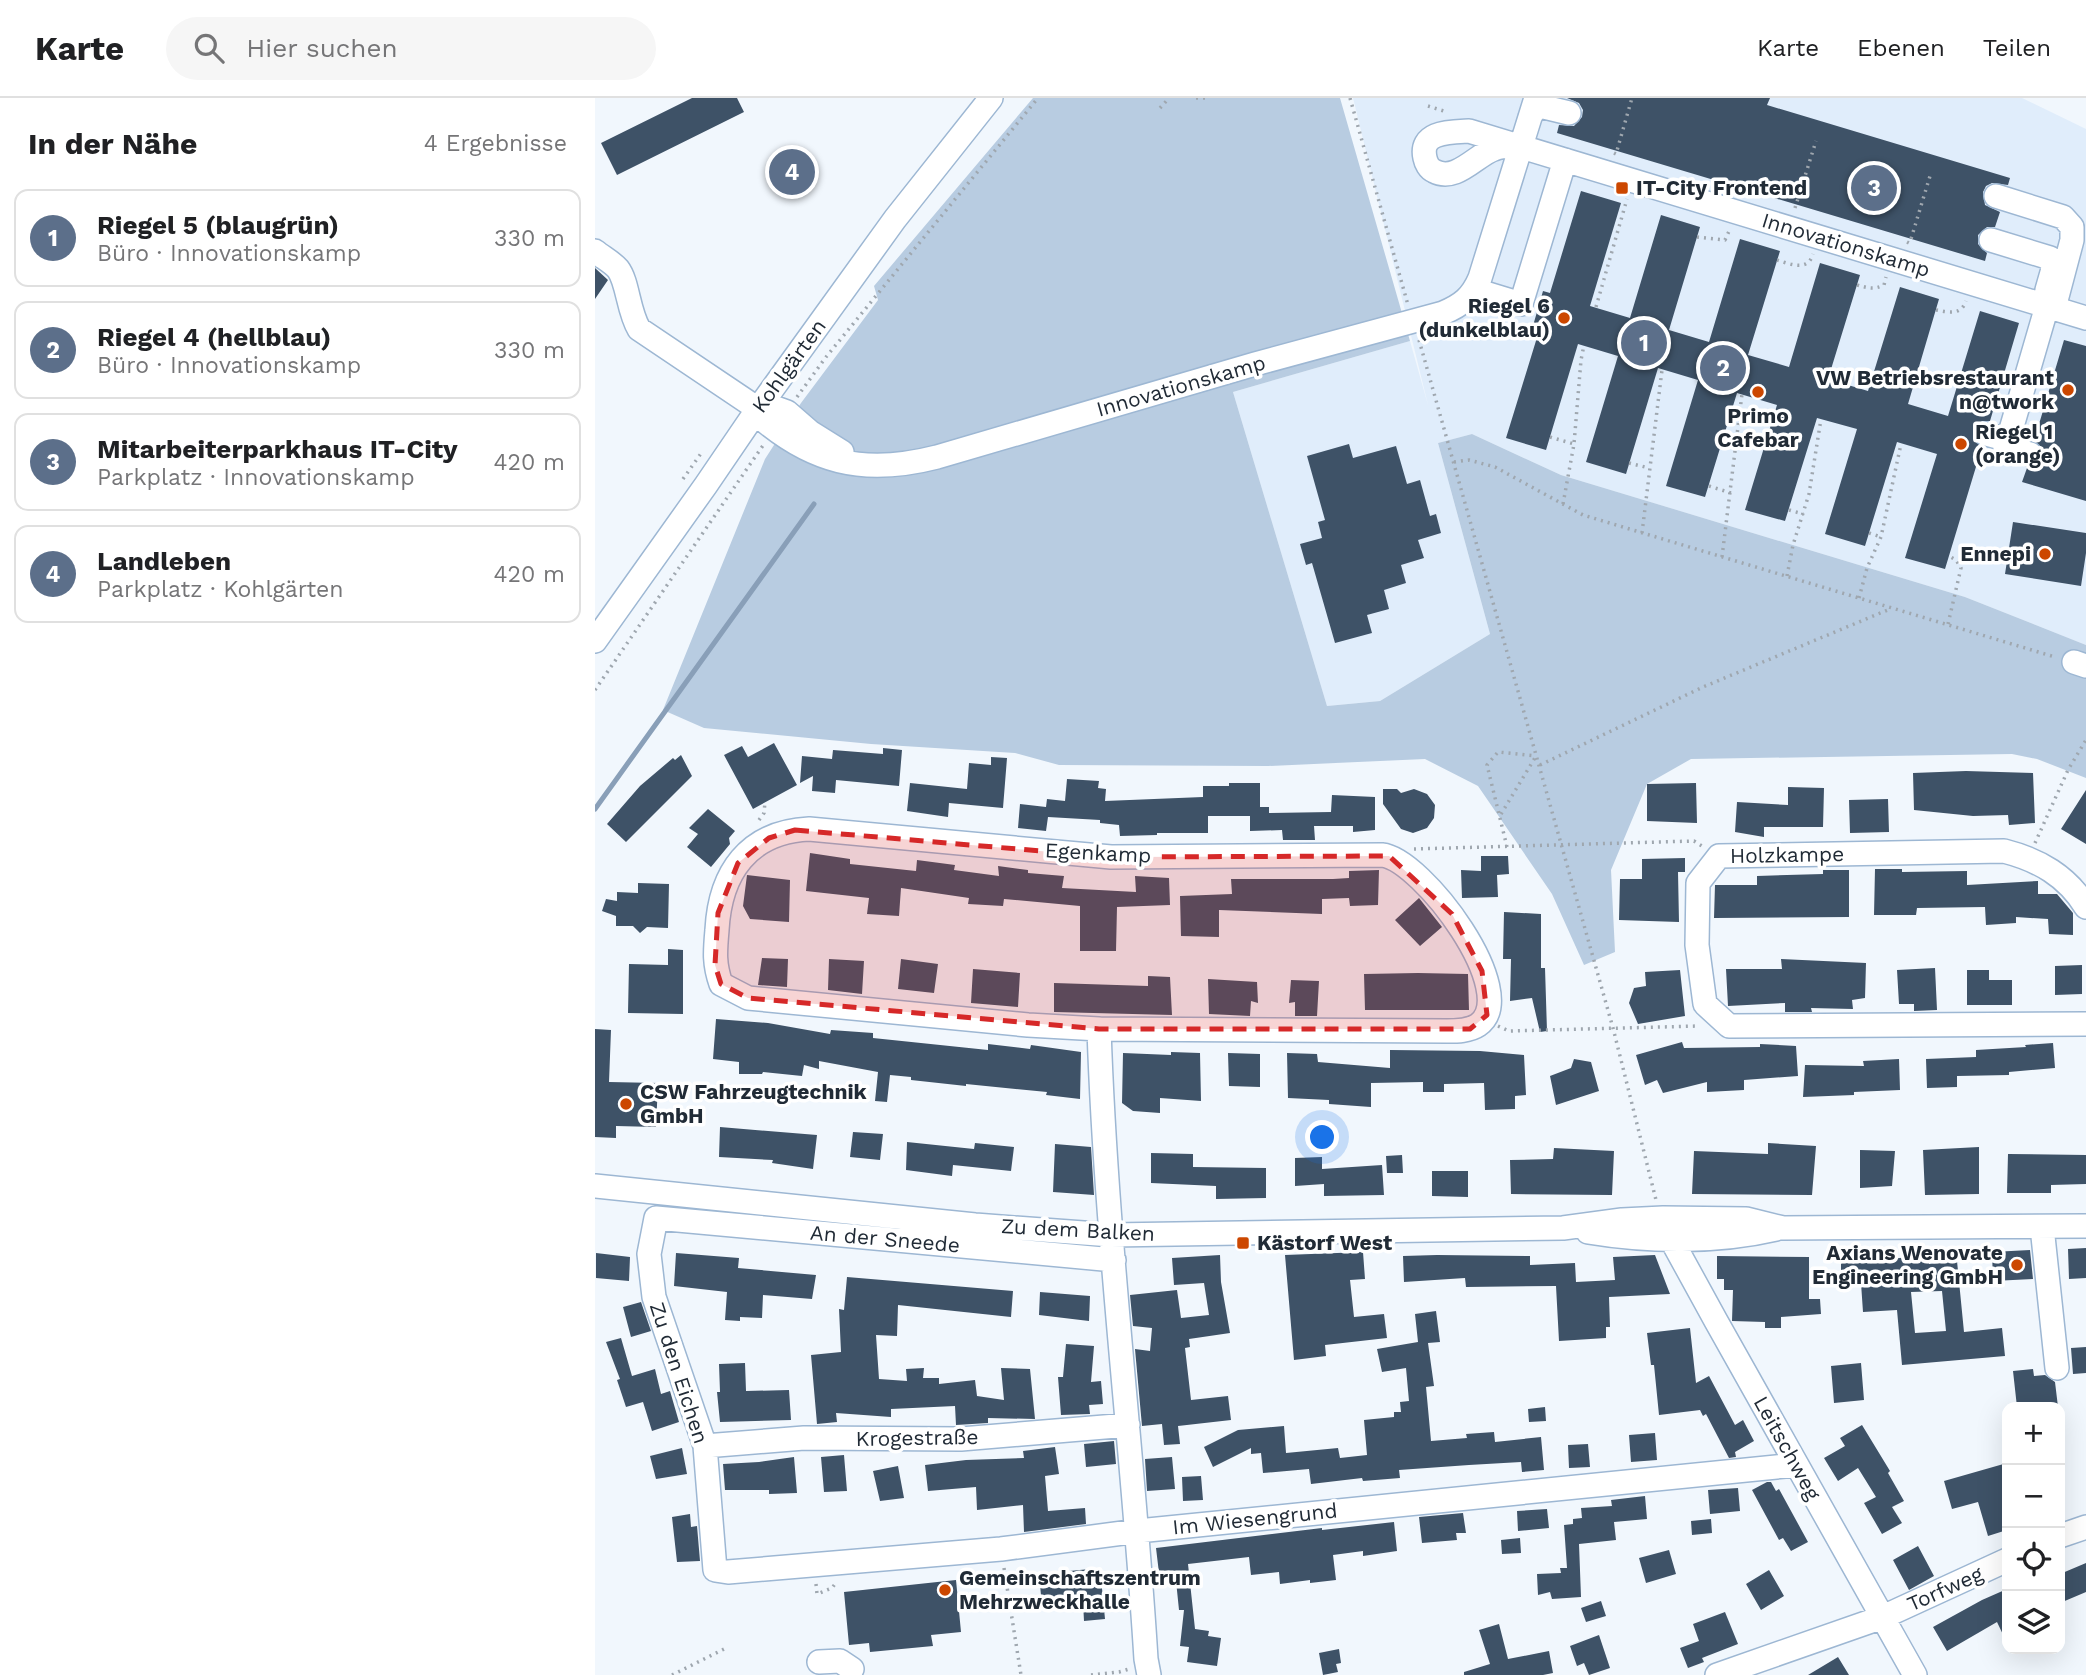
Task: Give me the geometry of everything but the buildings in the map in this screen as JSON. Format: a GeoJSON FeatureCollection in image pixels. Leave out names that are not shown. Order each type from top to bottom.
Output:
{"type":"FeatureCollection","features":[{"type":"Feature","properties":{"kind":"street","name":"Kohlgärten"},"geometry":{"type":"LineString","coordinates":[[595,641],[895,219],[991,98]]}},
{"type":"Feature","properties":{"kind":"street"},"geometry":{"type":"LineString","coordinates":[[1565,160],[1521,304],[1475,290],[1533,108],[1541,106],[1569,113]]}},
{"type":"Feature","properties":{"kind":"street","name":"Innovationskamp"},"geometry":{"type":"LineString","coordinates":[[1521,147],[1491,149],[1465,168],[1453,173],[1433,171],[1427,165],[1425,157],[1428,141],[1434,136],[1445,132],[1469,131],[2086,318]]}},
{"type":"Feature","properties":{"kind":"street"},"geometry":{"type":"LineString","coordinates":[[1996,196],[2063,217],[2070,223],[2073,240],[1997,437],[2005,448],[2031,454]]}},
{"type":"Feature","properties":{"kind":"street"},"geometry":{"type":"LineString","coordinates":[[1991,240],[2050,258],[2053,269],[2048,306]]}},
{"type":"Feature","properties":{"kind":"street","name":"Innovationskamp"},"geometry":{"type":"LineString","coordinates":[[595,251],[617,267],[622,276],[631,316],[639,329],[780,421],[832,461],[881,466],[936,457],[1255,364],[1413,323],[1456,308],[1475,290]]}},
{"type":"Feature","properties":{"kind":"street","name":"Egenkamp"},"geometry":{"type":"LineString","coordinates":[[1393,857],[1084,855],[809,829],[780,834],[758,845],[738,863],[725,885],[718,913],[715,965],[721,984],[748,998],[1028,1025],[1099,1029],[1447,1031],[1470,1029],[1483,1020]]}},
{"type":"Feature","properties":{"kind":"street","name":"Holzkampe"},"geometry":{"type":"LineString","coordinates":[[1729,1026],[1705,1004],[1697,944],[1698,883],[1719,856],[2004,851],[2028,857],[2051,869],[2076,890],[2086,907]]}},
{"type":"Feature","properties":{"kind":"street"},"geometry":{"type":"LineString","coordinates":[[1393,857],[1406,866],[1452,914],[1469,940],[1482,971],[1489,999],[1489,1007],[1483,1020]]}},
{"type":"Feature","properties":{"kind":"street"},"geometry":{"type":"LineString","coordinates":[[1729,1026],[2086,1024]]}},
{"type":"Feature","properties":{"kind":"street"},"geometry":{"type":"LineString","coordinates":[[1099,1029],[1111,1235],[1148,1667]]}},
{"type":"Feature","properties":{"kind":"street","name":"Zu dem Balken"},"geometry":{"type":"LineString","coordinates":[[595,1186],[975,1225],[1111,1235],[1563,1228],[1622,1238],[1667,1228],[1747,1236],[1783,1227],[2086,1226]]}},
{"type":"Feature","properties":{"kind":"street","name":"An der Sneede"},"geometry":{"type":"LineString","coordinates":[[656,1218],[1114,1260]]}},
{"type":"Feature","properties":{"kind":"street","name":"Zu den Eichen"},"geometry":{"type":"LineString","coordinates":[[656,1218],[649,1254],[654,1297],[705,1446],[715,1570]]}},
{"type":"Feature","properties":{"kind":"street"},"geometry":{"type":"LineString","coordinates":[[2042,1227],[2057,1368]]}},
{"type":"Feature","properties":{"kind":"street","name":"Leitschweg"},"geometry":{"type":"LineString","coordinates":[[1667,1228],[1796,1465],[1915,1675]]}},
{"type":"Feature","properties":{"kind":"street","name":"Krogestraße"},"geometry":{"type":"LineString","coordinates":[[705,1446],[804,1438],[961,1439],[1128,1425]]}},
{"type":"Feature","properties":{"kind":"street","name":"Im Wiesengrund"},"geometry":{"type":"LineString","coordinates":[[715,1570],[728,1572],[1001,1549],[1138,1531],[1796,1465]]}},
{"type":"Feature","properties":{"kind":"street"},"geometry":{"type":"LineString","coordinates":[[2065,1534],[2086,1527]]}},
{"type":"Feature","properties":{"kind":"street","name":"Torfweg"},"geometry":{"type":"LineString","coordinates":[[1717,1675],[1883,1617],[2002,1562]]}},
{"type":"Feature","properties":{"kind":"street"},"geometry":{"type":"LineString","coordinates":[[819,1662],[840,1661],[852,1669]]}},
{"type":"Feature","properties":{"kind":"path"},"geometry":{"type":"LineString","coordinates":[[595,690],[826,357],[1038,98]]}},
{"type":"Feature","properties":{"kind":"path"},"geometry":{"type":"LineString","coordinates":[[1160,108],[1169,98]]}},
{"type":"Feature","properties":{"kind":"path"},"geometry":{"type":"LineString","coordinates":[[1196,98],[1210,98]]}},
{"type":"Feature","properties":{"kind":"path"},"geometry":{"type":"LineString","coordinates":[[1350,98],[1409,307]]}},
{"type":"Feature","properties":{"kind":"path"},"geometry":{"type":"LineString","coordinates":[[1616,154],[1632,98]]}},
{"type":"Feature","properties":{"kind":"path"},"geometry":{"type":"LineString","coordinates":[[1795,209],[1816,141]]}},
{"type":"Feature","properties":{"kind":"path"},"geometry":{"type":"LineString","coordinates":[[1909,243],[1930,176]]}},
{"type":"Feature","properties":{"kind":"path"},"geometry":{"type":"LineString","coordinates":[[1596,307],[1633,181]]}},
{"type":"Feature","properties":{"kind":"path"},"geometry":{"type":"LineString","coordinates":[[1697,237],[1724,240],[1728,236],[1735,211]]}},
{"type":"Feature","properties":{"kind":"path"},"geometry":{"type":"LineString","coordinates":[[1777,260],[1804,265],[1811,260],[1818,236]]}},
{"type":"Feature","properties":{"kind":"path"},"geometry":{"type":"LineString","coordinates":[[1857,285],[1872,289],[1884,285],[1892,259]]}},
{"type":"Feature","properties":{"kind":"path"},"geometry":{"type":"LineString","coordinates":[[1936,310],[1952,313],[1964,307],[1971,283]]}},
{"type":"Feature","properties":{"kind":"path"},"geometry":{"type":"LineString","coordinates":[[1418,337],[1613,1028],[1655,1196],[1667,1228]]}},
{"type":"Feature","properties":{"kind":"path"},"geometry":{"type":"LineString","coordinates":[[1563,504],[1584,345]]}},
{"type":"Feature","properties":{"kind":"path"},"geometry":{"type":"LineString","coordinates":[[1642,533],[1662,370]]}},
{"type":"Feature","properties":{"kind":"path"},"geometry":{"type":"LineString","coordinates":[[1722,557],[1742,394]]}},
{"type":"Feature","properties":{"kind":"path"},"geometry":{"type":"LineString","coordinates":[[1787,576],[1809,494],[1821,419]]}},
{"type":"Feature","properties":{"kind":"path"},"geometry":{"type":"LineString","coordinates":[[1550,437],[1573,444]]}},
{"type":"Feature","properties":{"kind":"path"},"geometry":{"type":"LineString","coordinates":[[1859,598],[1867,568],[1881,537],[1901,443]]}},
{"type":"Feature","properties":{"kind":"path"},"geometry":{"type":"LineString","coordinates":[[1454,462],[1482,462],[1583,515],[2080,664]]}},
{"type":"Feature","properties":{"kind":"path"},"geometry":{"type":"LineString","coordinates":[[1629,463],[1649,468]]}},
{"type":"Feature","properties":{"kind":"path"},"geometry":{"type":"LineString","coordinates":[[1709,486],[1731,493]]}},
{"type":"Feature","properties":{"kind":"path"},"geometry":{"type":"LineString","coordinates":[[1789,510],[1803,514]]}},
{"type":"Feature","properties":{"kind":"path"},"geometry":{"type":"LineString","coordinates":[[1869,533],[1881,537]]}},
{"type":"Feature","properties":{"kind":"path"},"geometry":{"type":"LineString","coordinates":[[1948,625],[1961,568],[1956,560],[1949,556]]}},
{"type":"Feature","properties":{"kind":"path"},"geometry":{"type":"LineString","coordinates":[[1539,765],[1703,687],[1892,608]]}},
{"type":"Feature","properties":{"kind":"path"},"geometry":{"type":"LineString","coordinates":[[2028,857],[2068,770],[2086,740]]}},
{"type":"Feature","properties":{"kind":"path"},"geometry":{"type":"LineString","coordinates":[[1507,847],[1487,765],[1499,752],[1536,756]]}},
{"type":"Feature","properties":{"kind":"path"},"geometry":{"type":"LineString","coordinates":[[1500,816],[1536,756]]}},
{"type":"Feature","properties":{"kind":"path"},"geometry":{"type":"LineString","coordinates":[[752,824],[764,813],[765,802]]}},
{"type":"Feature","properties":{"kind":"path"},"geometry":{"type":"LineString","coordinates":[[1393,857],[1404,849],[1694,841],[1719,856]]}},
{"type":"Feature","properties":{"kind":"path"},"geometry":{"type":"LineString","coordinates":[[1483,1020],[1510,1031],[1729,1026]]}},
{"type":"Feature","properties":{"kind":"path"},"geometry":{"type":"LineString","coordinates":[[1001,1549],[1021,1675]]}},
{"type":"Feature","properties":{"kind":"path"},"geometry":{"type":"LineString","coordinates":[[672,1675],[728,1647]]}},
{"type":"Feature","properties":{"kind":"path"},"geometry":{"type":"LineString","coordinates":[[1091,1675],[1119,1674],[1139,1665],[1148,1667]]}},
{"type":"Feature","properties":{"kind":"highlighted area"},"geometry":{"type":"Polygon","coordinates":[[[795,830],[1111,857],[1389,856],[1452,914],[1482,971],[1487,1015],[1470,1029],[1099,1029],[748,998],[721,984],[715,965],[718,913],[738,863],[769,838],[795,830]]]}},
{"type":"Feature","properties":{"kind":"shaded area"},"geometry":{"type":"Polygon","coordinates":[[[1033,98],[1340,98],[1410,341],[1233,392],[1327,706],[1380,701],[1490,634],[1438,443],[1472,434],[1561,475],[1965,597],[2086,645],[2086,778],[2037,759],[2012,754],[1691,759],[1647,784],[1611,870],[1615,952],[1584,965],[1552,894],[1478,786],[1425,759],[1268,766],[1059,765],[1015,753],[871,744],[704,728],[663,710],[765,459],[801,403],[878,300],[874,286],[1033,98]]]}},
{"type":"Feature","properties":{"kind":"shaded area"},"geometry":{"type":"Polygon","coordinates":[[[1353,98],[2022,98],[2086,129],[2086,645],[1965,597],[1561,475],[1472,434],[1438,443],[1490,634],[1380,701],[1327,706],[1233,392],[1410,341],[1428,405],[1353,98]]]}},
{"type":"Feature","properties":{"kind":"waterway"},"geometry":{"type":"LineString","coordinates":[[595,809],[814,504]]}},
{"type":"Feature","properties":{"kind":"place","name":"Landleben"},"geometry":{"type":"Point","coordinates":[792,172]}},
{"type":"Feature","properties":{"kind":"place","name":"IT-City Frontend"},"geometry":{"type":"Point","coordinates":[1622,188]}},
{"type":"Feature","properties":{"kind":"place","name":"Mitarbeiterparkhaus IT-City"},"geometry":{"type":"Point","coordinates":[1874,188]}},
{"type":"Feature","properties":{"kind":"place","name":"Riegel 6 (dunkelblau)"},"geometry":{"type":"Point","coordinates":[1564,318]}},
{"type":"Feature","properties":{"kind":"place","name":"Riegel 5 (blaugrün)"},"geometry":{"type":"Point","coordinates":[1644,343]}},
{"type":"Feature","properties":{"kind":"place","name":"Riegel 4 (hellblau)"},"geometry":{"type":"Point","coordinates":[1723,368]}},
{"type":"Feature","properties":{"kind":"place","name":"VW Betriebsrestaurant n@twork"},"geometry":{"type":"Point","coordinates":[2068,390]}},
{"type":"Feature","properties":{"kind":"place","name":"Primo Cafebar"},"geometry":{"type":"Point","coordinates":[1758,392]}},
{"type":"Feature","properties":{"kind":"place","name":"Riegel 1 (orange)"},"geometry":{"type":"Point","coordinates":[1961,444]}},
{"type":"Feature","properties":{"kind":"place","name":"Ennepi"},"geometry":{"type":"Point","coordinates":[2045,554]}},
{"type":"Feature","properties":{"kind":"place","name":"CSW Fahrzeugtechnik GmbH"},"geometry":{"type":"Point","coordinates":[626,1104]}},
{"type":"Feature","properties":{"kind":"place","name":"Kästorf West"},"geometry":{"type":"Point","coordinates":[1243,1243]}},
{"type":"Feature","properties":{"kind":"place","name":"Axians Wenovate Engineering GmbH"},"geometry":{"type":"Point","coordinates":[2017,1265]}},
{"type":"Feature","properties":{"kind":"place","name":"Gemeinschaftszentrum Mehrzweckhalle"},"geometry":{"type":"Point","coordinates":[945,1590]}}]}
